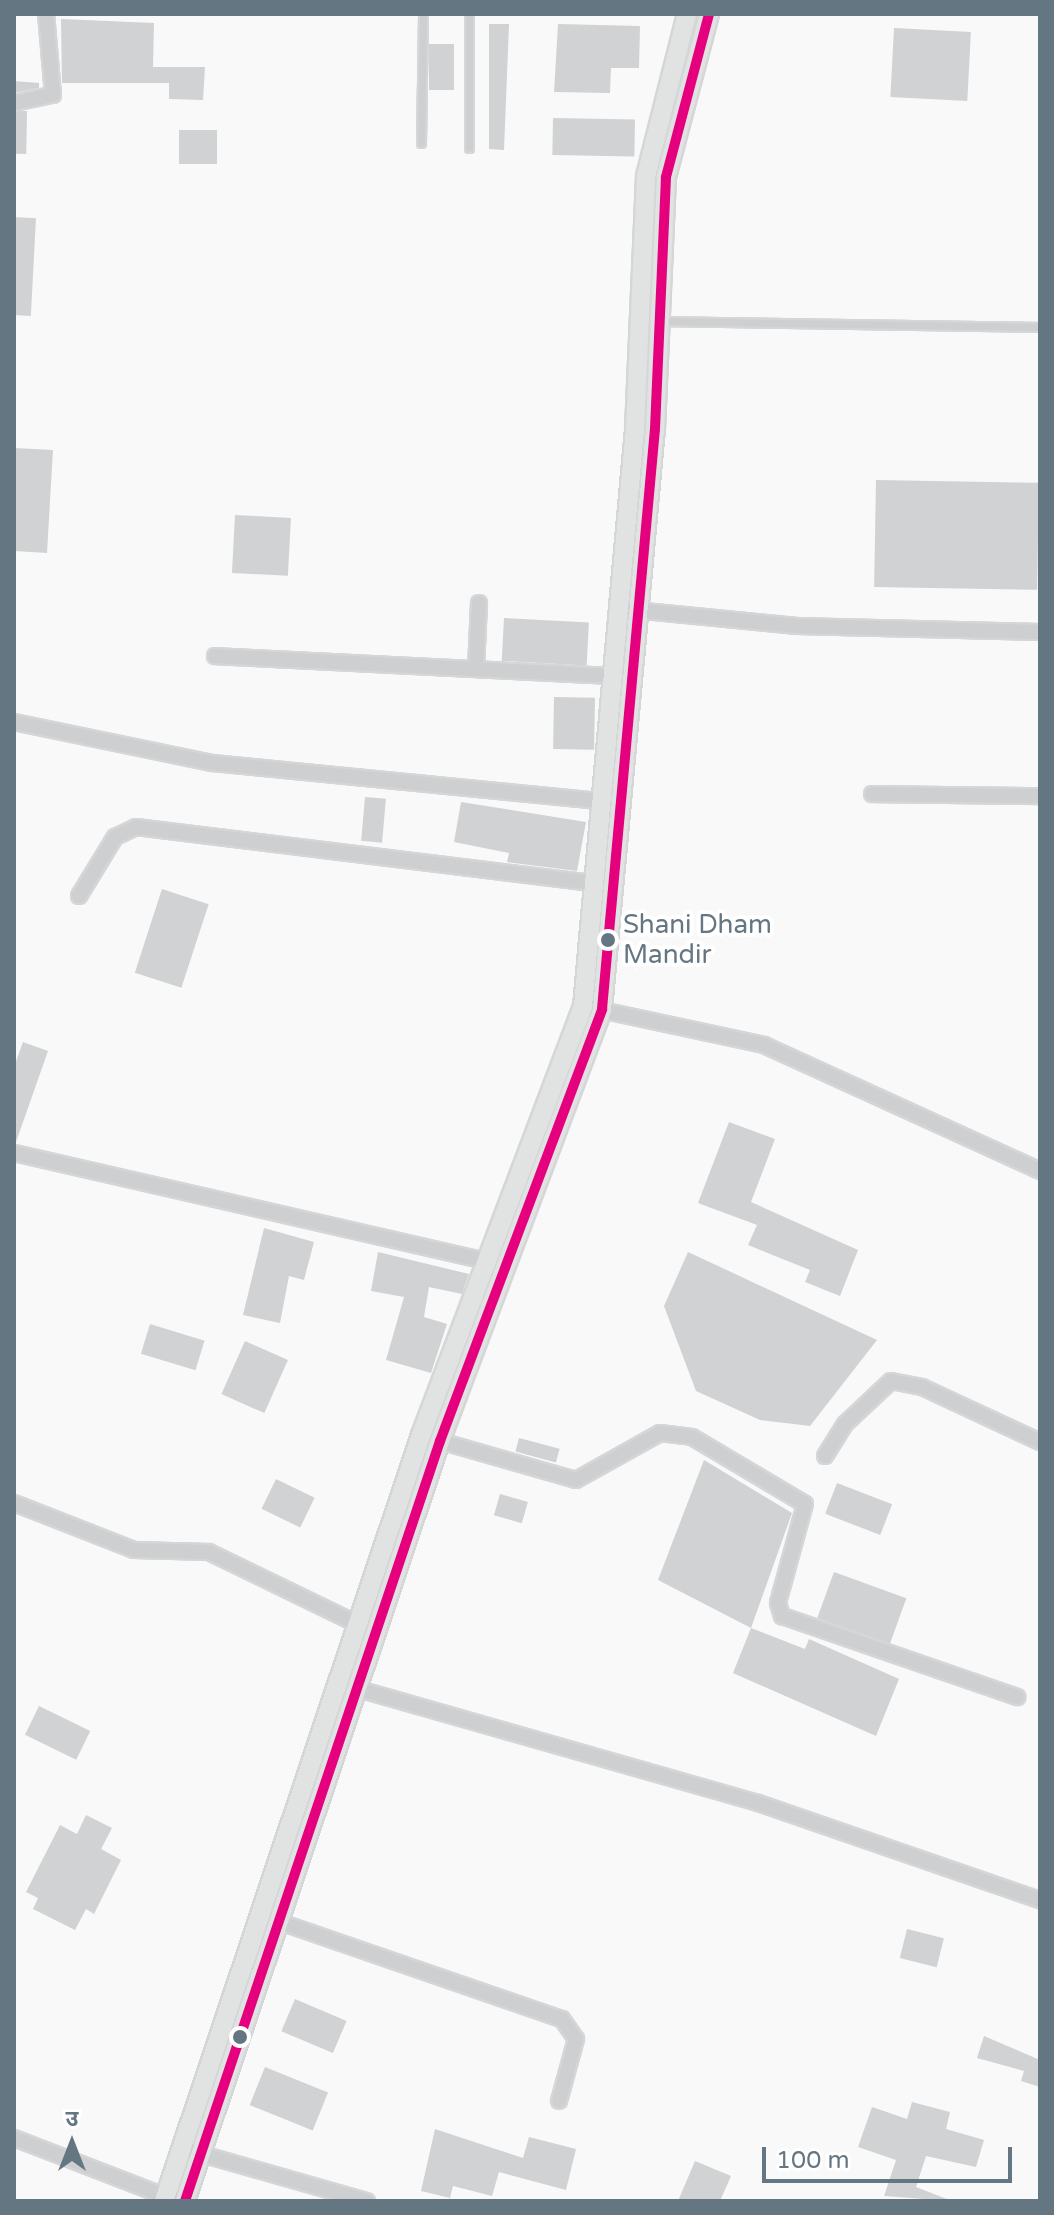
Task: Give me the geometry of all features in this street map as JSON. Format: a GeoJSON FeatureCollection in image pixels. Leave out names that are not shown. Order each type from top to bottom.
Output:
{"type":"FeatureCollection","features":[{"type":"Feature","properties":{"kind":"main road"},"geometry":{"type":"LineString","coordinates":[[185,2201],[192,2151],[357,1624],[484,1261],[583,1006],[609,676],[635,429],[646,176],[687,14]]}},
{"type":"Feature","properties":{"kind":"main road"},"geometry":{"type":"LineString","coordinates":[[169,2200],[192,2151],[280,1922],[440,1441],[602,1009],[634,610],[655,429],[666,177],[709,14]]}},
{"type":"Feature","properties":{"kind":"street"},"geometry":{"type":"LineString","coordinates":[[14,103],[53,95],[46,14]]}},
{"type":"Feature","properties":{"kind":"street"},"geometry":{"type":"LineString","coordinates":[[476,669],[479,603]]}},
{"type":"Feature","properties":{"kind":"street"},"geometry":{"type":"LineString","coordinates":[[634,610],[797,626],[1040,632]]}},
{"type":"Feature","properties":{"kind":"street"},"geometry":{"type":"LineString","coordinates":[[215,656],[609,676]]}},
{"type":"Feature","properties":{"kind":"street"},"geometry":{"type":"LineString","coordinates":[[14,722],[236,767],[600,801]]}},
{"type":"Feature","properties":{"kind":"street"},"geometry":{"type":"LineString","coordinates":[[872,794],[1040,796]]}},
{"type":"Feature","properties":{"kind":"street"},"geometry":{"type":"LineString","coordinates":[[79,896],[115,837],[136,827],[595,883]]}},
{"type":"Feature","properties":{"kind":"street"},"geometry":{"type":"LineString","coordinates":[[583,1006],[764,1045],[1040,1171]]}},
{"type":"Feature","properties":{"kind":"street"},"geometry":{"type":"LineString","coordinates":[[14,1153],[484,1261]]}},
{"type":"Feature","properties":{"kind":"street"},"geometry":{"type":"LineString","coordinates":[[825,1456],[845,1424],[891,1381],[922,1387],[1040,1442]]}},
{"type":"Feature","properties":{"kind":"street"},"geometry":{"type":"LineString","coordinates":[[440,1441],[576,1480],[660,1433],[692,1437],[805,1504],[778,1603],[782,1616],[1017,1697]]}},
{"type":"Feature","properties":{"kind":"street"},"geometry":{"type":"LineString","coordinates":[[14,1503],[134,1550],[209,1552],[357,1624]]}},
{"type":"Feature","properties":{"kind":"street"},"geometry":{"type":"LineString","coordinates":[[358,1689],[758,1803],[1040,1900]]}},
{"type":"Feature","properties":{"kind":"street"},"geometry":{"type":"LineString","coordinates":[[280,1922],[562,2019],[576,2039],[559,2101]]}},
{"type":"Feature","properties":{"kind":"street"},"geometry":{"type":"LineString","coordinates":[[14,2138],[169,2200]]}},
{"type":"Feature","properties":{"kind":"street"},"geometry":{"type":"LineString","coordinates":[[192,2151],[367,2201]]}},
{"type":"Feature","properties":{"kind":"lane"},"geometry":{"type":"LineString","coordinates":[[421,143],[423,14]]}},
{"type":"Feature","properties":{"kind":"lane"},"geometry":{"type":"LineString","coordinates":[[469,14],[469,148]]}},
{"type":"Feature","properties":{"kind":"lane"},"geometry":{"type":"LineString","coordinates":[[658,321],[1040,327]]}},
{"type":"Feature","properties":{"kind":"building"},"geometry":{"type":"Polygon","coordinates":[[[61,19],[154,23],[153,67],[205,67],[203,100],[169,99],[169,83],[62,83],[61,19]]]}},
{"type":"Feature","properties":{"kind":"building"},"geometry":{"type":"Polygon","coordinates":[[[489,24],[509,24],[504,150],[489,149],[489,24]]]}},
{"type":"Feature","properties":{"kind":"building"},"geometry":{"type":"Polygon","coordinates":[[[558,24],[640,26],[639,68],[611,68],[610,93],[554,92],[558,24]]]}},
{"type":"Feature","properties":{"kind":"building"},"geometry":{"type":"Polygon","coordinates":[[[894,28],[971,32],[967,101],[890,97],[894,28]]]}},
{"type":"Feature","properties":{"kind":"building"},"geometry":{"type":"Polygon","coordinates":[[[429,44],[454,44],[454,90],[429,90],[429,44]]]}},
{"type":"Feature","properties":{"kind":"building"},"geometry":{"type":"Polygon","coordinates":[[[14,81],[39,83],[39,88],[14,93],[14,81]]]}},
{"type":"Feature","properties":{"kind":"building"},"geometry":{"type":"Polygon","coordinates":[[[14,111],[27,111],[26,154],[14,154],[14,111]]]}},
{"type":"Feature","properties":{"kind":"building"},"geometry":{"type":"Polygon","coordinates":[[[553,118],[635,119],[634,156],[552,155],[553,118]]]}},
{"type":"Feature","properties":{"kind":"building"},"geometry":{"type":"Polygon","coordinates":[[[179,130],[217,130],[217,164],[179,164],[179,130]]]}},
{"type":"Feature","properties":{"kind":"building"},"geometry":{"type":"Polygon","coordinates":[[[14,217],[36,218],[31,316],[14,315],[14,217]]]}},
{"type":"Feature","properties":{"kind":"building"},"geometry":{"type":"Polygon","coordinates":[[[14,448],[53,450],[47,553],[14,551],[14,448]]]}},
{"type":"Feature","properties":{"kind":"building"},"geometry":{"type":"Polygon","coordinates":[[[876,480],[1039,483],[1037,590],[874,587],[876,480]]]}},
{"type":"Feature","properties":{"kind":"building"},"geometry":{"type":"Polygon","coordinates":[[[235,515],[291,518],[288,576],[232,573],[235,515]]]}},
{"type":"Feature","properties":{"kind":"building"},"geometry":{"type":"Polygon","coordinates":[[[504,618],[589,622],[587,665],[502,661],[504,618]]]}},
{"type":"Feature","properties":{"kind":"building"},"geometry":{"type":"Polygon","coordinates":[[[554,697],[595,698],[594,750],[553,749],[554,697]]]}},
{"type":"Feature","properties":{"kind":"building"},"geometry":{"type":"Polygon","coordinates":[[[365,797],[386,799],[382,843],[361,841],[365,797]]]}},
{"type":"Feature","properties":{"kind":"building"},"geometry":{"type":"Polygon","coordinates":[[[461,802],[586,822],[577,871],[507,862],[509,853],[454,842],[461,802]]]}},
{"type":"Feature","properties":{"kind":"building"},"geometry":{"type":"Polygon","coordinates":[[[162,889],[209,904],[181,988],[135,973],[162,889]]]}},
{"type":"Feature","properties":{"kind":"building"},"geometry":{"type":"Polygon","coordinates":[[[23,1042],[48,1051],[16,1142],[14,1067],[23,1042]]]}},
{"type":"Feature","properties":{"kind":"building"},"geometry":{"type":"Polygon","coordinates":[[[729,1122],[775,1139],[751,1202],[858,1250],[840,1296],[805,1282],[810,1270],[748,1245],[757,1225],[698,1203],[729,1122]]]}},
{"type":"Feature","properties":{"kind":"building"},"geometry":{"type":"Polygon","coordinates":[[[264,1228],[314,1242],[304,1280],[289,1276],[280,1323],[243,1315],[264,1228]]]}},
{"type":"Feature","properties":{"kind":"building"},"geometry":{"type":"Polygon","coordinates":[[[378,1252],[469,1274],[462,1294],[429,1287],[424,1317],[447,1324],[431,1373],[386,1360],[404,1297],[371,1291],[378,1252]]]}},
{"type":"Feature","properties":{"kind":"building"},"geometry":{"type":"Polygon","coordinates":[[[688,1252],[877,1340],[810,1426],[760,1420],[696,1391],[664,1306],[688,1252]]]}},
{"type":"Feature","properties":{"kind":"building"},"geometry":{"type":"Polygon","coordinates":[[[150,1324],[205,1341],[195,1370],[141,1354],[150,1324]]]}},
{"type":"Feature","properties":{"kind":"building"},"geometry":{"type":"Polygon","coordinates":[[[245,1341],[288,1360],[264,1413],[221,1394],[245,1341]]]}},
{"type":"Feature","properties":{"kind":"building"},"geometry":{"type":"Polygon","coordinates":[[[519,1438],[560,1449],[556,1462],[515,1452],[519,1438]]]}},
{"type":"Feature","properties":{"kind":"building"},"geometry":{"type":"Polygon","coordinates":[[[704,1460],[792,1513],[751,1628],[658,1580],[704,1460]]]}},
{"type":"Feature","properties":{"kind":"building"},"geometry":{"type":"Polygon","coordinates":[[[276,1479],[315,1498],[300,1528],[262,1509],[276,1479]]]}},
{"type":"Feature","properties":{"kind":"building"},"geometry":{"type":"Polygon","coordinates":[[[837,1483],[892,1504],[880,1535],[825,1514],[837,1483]]]}},
{"type":"Feature","properties":{"kind":"building"},"geometry":{"type":"Polygon","coordinates":[[[500,1494],[528,1502],[522,1523],[494,1515],[500,1494]]]}},
{"type":"Feature","properties":{"kind":"building"},"geometry":{"type":"Polygon","coordinates":[[[834,1572],[906,1598],[890,1644],[817,1618],[834,1572]]]}},
{"type":"Feature","properties":{"kind":"building"},"geometry":{"type":"Polygon","coordinates":[[[751,1628],[805,1649],[809,1639],[899,1679],[876,1736],[733,1673],[751,1628]]]}},
{"type":"Feature","properties":{"kind":"building"},"geometry":{"type":"Polygon","coordinates":[[[39,1706],[90,1731],[76,1760],[25,1735],[39,1706]]]}},
{"type":"Feature","properties":{"kind":"building"},"geometry":{"type":"Polygon","coordinates":[[[86,1815],[112,1828],[101,1849],[121,1860],[94,1914],[86,1909],[75,1930],[33,1909],[38,1898],[26,1892],[60,1825],[77,1834],[86,1815]]]}},
{"type":"Feature","properties":{"kind":"building"},"geometry":{"type":"Polygon","coordinates":[[[907,1929],[944,1938],[937,1967],[900,1958],[907,1929]]]}},
{"type":"Feature","properties":{"kind":"building"},"geometry":{"type":"Polygon","coordinates":[[[295,1999],[347,2021],[333,2053],[281,2031],[295,1999]]]}},
{"type":"Feature","properties":{"kind":"building"},"geometry":{"type":"Polygon","coordinates":[[[984,2036],[1040,2060],[1040,2087],[1021,2081],[1024,2071],[977,2058],[984,2036]]]}},
{"type":"Feature","properties":{"kind":"building"},"geometry":{"type":"Polygon","coordinates":[[[265,2067],[328,2092],[313,2130],[250,2105],[265,2067]]]}},
{"type":"Feature","properties":{"kind":"building"},"geometry":{"type":"Polygon","coordinates":[[[912,2102],[950,2112],[946,2129],[984,2140],[976,2167],[926,2156],[916,2187],[952,2201],[884,2196],[896,2160],[858,2147],[872,2107],[907,2119],[912,2102]]]}},
{"type":"Feature","properties":{"kind":"building"},"geometry":{"type":"Polygon","coordinates":[[[435,2129],[523,2158],[529,2137],[576,2149],[566,2190],[499,2172],[492,2196],[453,2186],[450,2198],[421,2191],[435,2129]]]}},
{"type":"Feature","properties":{"kind":"building"},"geometry":{"type":"Polygon","coordinates":[[[695,2161],[731,2176],[720,2201],[678,2201],[695,2161]]]}},
{"type":"Feature","properties":{"kind":"transit line"},"geometry":{"type":"LineString","coordinates":[[185,2201],[440,1441],[602,1009],[655,429],[666,177],[709,14]]}},
{"type":"Feature","properties":{"kind":"place","name":"Shani Dham Mandir"},"geometry":{"type":"Point","coordinates":[608,940]}}]}
